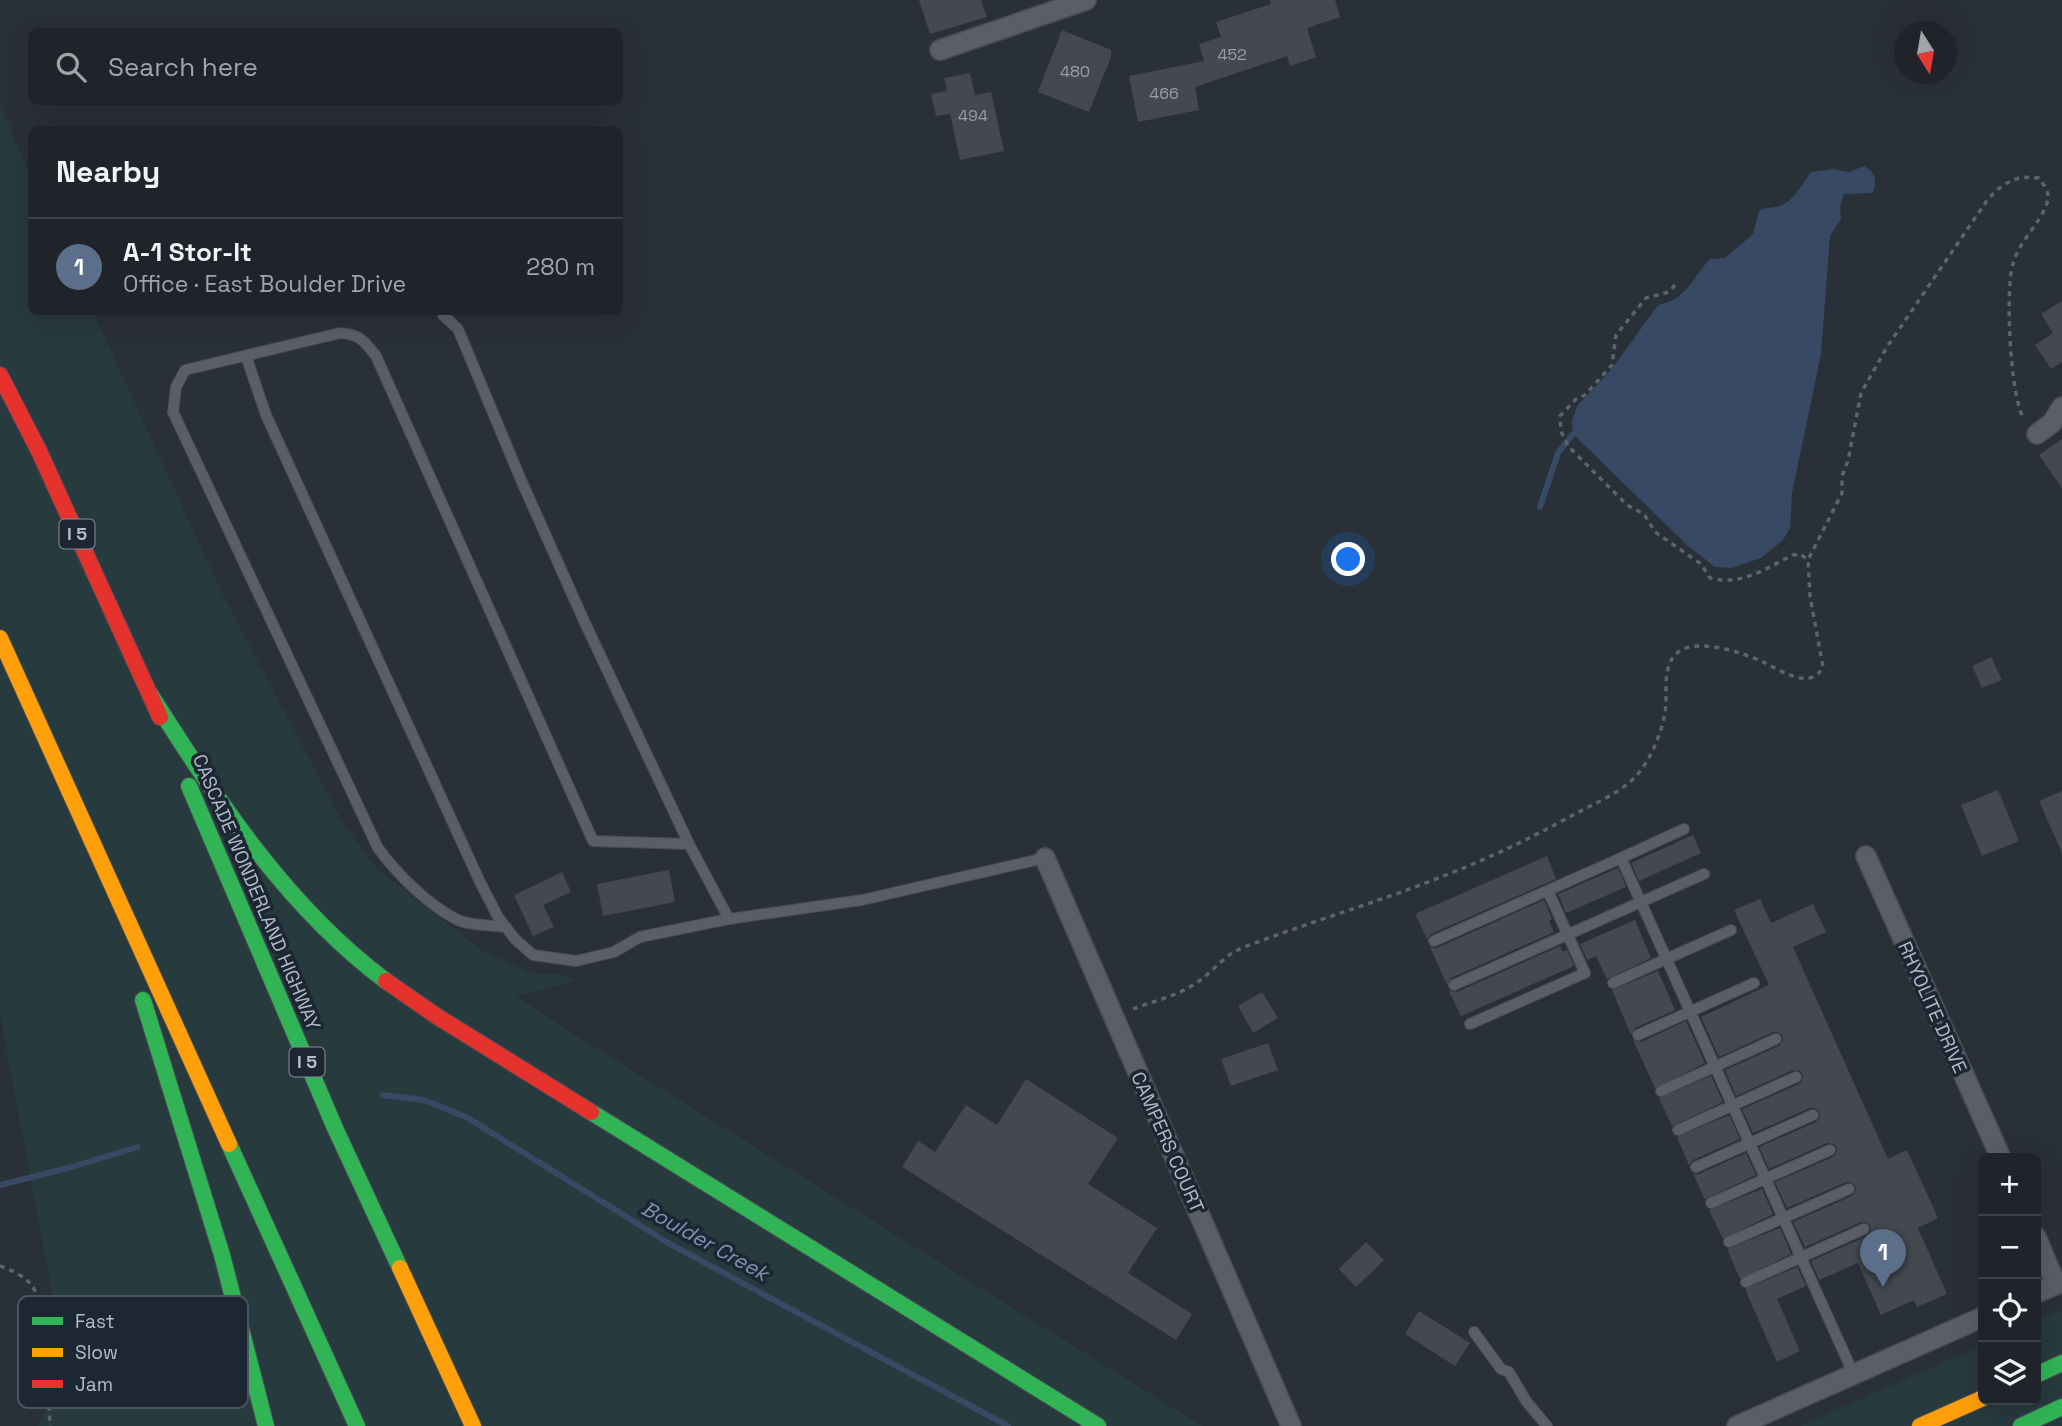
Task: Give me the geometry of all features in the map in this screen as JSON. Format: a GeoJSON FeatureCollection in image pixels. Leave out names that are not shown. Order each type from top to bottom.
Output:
{"type":"FeatureCollection","features":[{"type":"Feature","properties":{"kind":"main road","name":"CASCADE WONDERLAND HIGHWAY"},"geometry":{"type":"LineString","coordinates":[[0,376],[39,451],[150,694],[335,1128],[473,1426]]}},
{"type":"Feature","properties":{"kind":"main road"},"geometry":{"type":"LineString","coordinates":[[0,638],[357,1426]]}},
{"type":"Feature","properties":{"kind":"main road"},"geometry":{"type":"LineString","coordinates":[[150,694],[229,816],[285,887],[344,947],[376,973],[438,1017],[1098,1426]]}},
{"type":"Feature","properties":{"kind":"main road"},"geometry":{"type":"LineString","coordinates":[[102,861],[233,1296]]}},
{"type":"Feature","properties":{"kind":"main road"},"geometry":{"type":"LineString","coordinates":[[248,1356],[266,1426]]}},
{"type":"Feature","properties":{"kind":"main road"},"geometry":{"type":"LineString","coordinates":[[2041,1373],[2062,1363]]}},
{"type":"Feature","properties":{"kind":"main road"},"geometry":{"type":"LineString","coordinates":[[1920,1426],[1978,1400]]}},
{"type":"Feature","properties":{"kind":"main road"},"geometry":{"type":"LineString","coordinates":[[2021,1426],[2062,1407]]}},
{"type":"Feature","properties":{"kind":"street"},"geometry":{"type":"LineString","coordinates":[[940,50],[1086,0]]}},
{"type":"Feature","properties":{"kind":"street"},"geometry":{"type":"LineString","coordinates":[[2037,433],[2052,423],[2062,407]]}},
{"type":"Feature","properties":{"kind":"street","name":"RHYOLITE DRIVE"},"geometry":{"type":"LineString","coordinates":[[1866,856],[1999,1153]]}},
{"type":"Feature","properties":{"kind":"street","name":"CAMPERS COURT"},"geometry":{"type":"LineString","coordinates":[[1045,858],[1291,1426]]}},
{"type":"Feature","properties":{"kind":"street"},"geometry":{"type":"LineString","coordinates":[[2041,1247],[2059,1283],[2041,1291]]}},
{"type":"Feature","properties":{"kind":"street"},"geometry":{"type":"LineString","coordinates":[[1737,1426],[1978,1319]]}},
{"type":"Feature","properties":{"kind":"lane"},"geometry":{"type":"LineString","coordinates":[[443,315],[458,329],[526,491],[689,844],[729,919]]}},
{"type":"Feature","properties":{"kind":"lane"},"geometry":{"type":"LineString","coordinates":[[506,927],[458,921],[418,890],[378,848],[173,412],[176,387],[185,370],[340,333],[354,333],[365,343],[376,356],[593,841],[689,844]]}},
{"type":"Feature","properties":{"kind":"lane"},"geometry":{"type":"LineString","coordinates":[[246,356],[272,428],[480,882],[498,917],[533,955],[576,961],[614,952],[640,937],[729,919],[862,900],[1045,858]]}},
{"type":"Feature","properties":{"kind":"lane"},"geometry":{"type":"LineString","coordinates":[[1434,941],[1684,829]]}},
{"type":"Feature","properties":{"kind":"lane"},"geometry":{"type":"LineString","coordinates":[[1621,858],[1854,1376]]}},
{"type":"Feature","properties":{"kind":"lane"},"geometry":{"type":"LineString","coordinates":[[1454,985],[1704,874]]}},
{"type":"Feature","properties":{"kind":"lane"},"geometry":{"type":"LineString","coordinates":[[1470,1024],[1585,973],[1548,891]]}},
{"type":"Feature","properties":{"kind":"lane"},"geometry":{"type":"LineString","coordinates":[[1613,983],[1731,930]]}},
{"type":"Feature","properties":{"kind":"lane"},"geometry":{"type":"LineString","coordinates":[[1638,1035],[1754,983]]}},
{"type":"Feature","properties":{"kind":"lane"},"geometry":{"type":"LineString","coordinates":[[1661,1091],[1776,1039]]}},
{"type":"Feature","properties":{"kind":"lane"},"geometry":{"type":"LineString","coordinates":[[1678,1130],[1796,1077]]}},
{"type":"Feature","properties":{"kind":"lane"},"geometry":{"type":"LineString","coordinates":[[1696,1167],[1813,1115]]}},
{"type":"Feature","properties":{"kind":"lane"},"geometry":{"type":"LineString","coordinates":[[1711,1203],[1829,1150]]}},
{"type":"Feature","properties":{"kind":"lane"},"geometry":{"type":"LineString","coordinates":[[1728,1242],[1849,1189]]}},
{"type":"Feature","properties":{"kind":"lane"},"geometry":{"type":"LineString","coordinates":[[1746,1282],[1864,1229]]}},
{"type":"Feature","properties":{"kind":"lane"},"geometry":{"type":"LineString","coordinates":[[1474,1332],[1501,1369],[1510,1372],[1526,1401],[1547,1426]]}},
{"type":"Feature","properties":{"kind":"path"},"geometry":{"type":"LineString","coordinates":[[1114,1017],[1193,986],[1238,949],[1447,875],[1535,836],[1618,790],[1634,778],[1648,760],[1665,712],[1669,665],[1673,656],[1682,648],[1702,646],[1746,655],[1782,673],[1803,678],[1813,677],[1820,672],[1823,667],[1810,596],[1808,560],[1842,493],[1842,476],[1848,461],[1861,393],[1887,346],[1988,199],[2004,183],[2026,176],[2039,178],[2049,195],[2047,204],[2013,261],[2009,284],[2016,398],[2021,414],[2037,433]]}},
{"type":"Feature","properties":{"kind":"path"},"geometry":{"type":"LineString","coordinates":[[1675,285],[1669,292],[1646,298],[1616,335],[1612,365],[1585,395],[1576,398],[1560,416],[1561,431],[1567,446],[1627,505],[1644,514],[1655,532],[1701,564],[1710,578],[1724,582],[1740,580],[1793,555],[1800,554],[1808,560]]}},
{"type":"Feature","properties":{"kind":"path"},"geometry":{"type":"LineString","coordinates":[[0,1266],[9,1268],[33,1286],[36,1296]]}},
{"type":"Feature","properties":{"kind":"path"},"geometry":{"type":"LineString","coordinates":[[49,1408],[50,1426]]}},
{"type":"Feature","properties":{"kind":"green space"},"geometry":{"type":"Polygon","coordinates":[[[0,107],[28,169],[28,315],[94,315],[223,595],[343,823],[377,869],[483,951],[533,974],[560,974],[576,981],[516,996],[1202,1426],[38,1426],[47,1408],[248,1408],[248,1296],[52,1296],[0,1014],[0,107]]]}},
{"type":"Feature","properties":{"kind":"green space"},"geometry":{"type":"Polygon","coordinates":[[[2062,1310],[2062,1426],[1800,1426],[1978,1347],[1978,1405],[2041,1405],[2041,1319],[2062,1310]]]}},
{"type":"Feature","properties":{"kind":"water"},"geometry":{"type":"Polygon","coordinates":[[[1864,166],[1871,171],[1874,178],[1873,193],[1844,194],[1840,206],[1841,219],[1830,236],[1821,354],[1792,493],[1790,528],[1783,540],[1761,558],[1731,568],[1715,567],[1688,546],[1573,434],[1572,421],[1577,406],[1611,370],[1658,305],[1683,293],[1710,259],[1725,258],[1753,234],[1759,211],[1789,201],[1811,172],[1833,169],[1849,172],[1864,166]]]}},
{"type":"Feature","properties":{"kind":"building"},"geometry":{"type":"Polygon","coordinates":[[[919,0],[981,0],[987,17],[930,34],[919,0]]]}},
{"type":"Feature","properties":{"kind":"building"},"geometry":{"type":"Polygon","coordinates":[[[1270,0],[1335,0],[1340,17],[1307,28],[1316,57],[1290,66],[1287,56],[1195,87],[1199,110],[1138,122],[1129,76],[1204,61],[1199,44],[1221,37],[1216,22],[1271,4],[1270,0]]]}},
{"type":"Feature","properties":{"kind":"building"},"geometry":{"type":"Polygon","coordinates":[[[1062,30],[1111,50],[1111,57],[1089,112],[1038,92],[1062,30]]]}},
{"type":"Feature","properties":{"kind":"building"},"geometry":{"type":"Polygon","coordinates":[[[970,73],[975,95],[991,92],[1004,151],[960,160],[950,114],[936,116],[931,94],[947,91],[944,78],[970,73]]]}},
{"type":"Feature","properties":{"kind":"building"},"geometry":{"type":"Polygon","coordinates":[[[2062,301],[2062,362],[2051,369],[2035,345],[2053,333],[2041,314],[2062,301]]]}},
{"type":"Feature","properties":{"kind":"building"},"geometry":{"type":"Polygon","coordinates":[[[2062,439],[2062,488],[2039,455],[2062,439]]]}},
{"type":"Feature","properties":{"kind":"building"},"geometry":{"type":"Polygon","coordinates":[[[1991,657],[2002,680],[1982,688],[1972,666],[1991,657]]]}},
{"type":"Feature","properties":{"kind":"building"},"geometry":{"type":"Polygon","coordinates":[[[1998,790],[2019,841],[1982,856],[1961,805],[1998,790]]]}},
{"type":"Feature","properties":{"kind":"building"},"geometry":{"type":"Polygon","coordinates":[[[2062,791],[2062,853],[2039,801],[2062,791]]]}},
{"type":"Feature","properties":{"kind":"building"},"geometry":{"type":"Polygon","coordinates":[[[1693,835],[1701,853],[1639,881],[1631,863],[1693,835]]]}},
{"type":"Feature","properties":{"kind":"building"},"geometry":{"type":"Polygon","coordinates":[[[1547,856],[1556,879],[1431,934],[1427,939],[1415,914],[1547,856]]]}},
{"type":"Feature","properties":{"kind":"building"},"geometry":{"type":"Polygon","coordinates":[[[1618,868],[1626,887],[1566,913],[1558,894],[1618,868]]]}},
{"type":"Feature","properties":{"kind":"building"},"geometry":{"type":"Polygon","coordinates":[[[669,870],[675,902],[603,916],[597,884],[669,870]]]}},
{"type":"Feature","properties":{"kind":"building"},"geometry":{"type":"Polygon","coordinates":[[[562,872],[571,892],[543,905],[554,927],[533,936],[514,895],[562,872]]]}},
{"type":"Feature","properties":{"kind":"building"},"geometry":{"type":"Polygon","coordinates":[[[1760,899],[1771,923],[1813,904],[1826,932],[1793,947],[1888,1159],[1907,1150],[1938,1218],[1918,1228],[1947,1294],[1917,1307],[1914,1300],[1881,1315],[1858,1263],[1819,1280],[1811,1261],[1867,1236],[1871,1227],[1868,1223],[1861,1222],[1805,1247],[1793,1222],[1852,1196],[1856,1190],[1855,1185],[1846,1182],[1787,1208],[1775,1182],[1833,1157],[1837,1148],[1834,1144],[1827,1143],[1769,1169],[1759,1147],[1816,1122],[1820,1116],[1819,1111],[1810,1108],[1753,1133],[1742,1109],[1799,1084],[1803,1075],[1800,1071],[1793,1070],[1736,1096],[1725,1070],[1779,1046],[1783,1040],[1782,1035],[1773,1032],[1719,1057],[1701,1017],[1769,985],[1734,910],[1760,899]]]}},
{"type":"Feature","properties":{"kind":"building"},"geometry":{"type":"Polygon","coordinates":[[[1544,900],[1554,932],[1451,978],[1447,985],[1430,947],[1437,948],[1544,900]]]}},
{"type":"Feature","properties":{"kind":"building"},"geometry":{"type":"Polygon","coordinates":[[[1635,920],[1651,958],[1607,979],[1596,956],[1587,960],[1580,944],[1635,920]]]}},
{"type":"Feature","properties":{"kind":"building"},"geometry":{"type":"Polygon","coordinates":[[[1560,946],[1563,952],[1567,950],[1574,966],[1461,1016],[1449,991],[1457,992],[1560,946]]]}},
{"type":"Feature","properties":{"kind":"building"},"geometry":{"type":"Polygon","coordinates":[[[1658,971],[1675,1010],[1635,1028],[1631,1035],[1612,990],[1658,971]]]}},
{"type":"Feature","properties":{"kind":"building"},"geometry":{"type":"Polygon","coordinates":[[[1262,992],[1278,1018],[1253,1033],[1238,1006],[1262,992]]]}},
{"type":"Feature","properties":{"kind":"building"},"geometry":{"type":"Polygon","coordinates":[[[1686,1021],[1705,1063],[1655,1088],[1633,1040],[1641,1042],[1686,1021]]]}},
{"type":"Feature","properties":{"kind":"building"},"geometry":{"type":"Polygon","coordinates":[[[1268,1043],[1278,1070],[1231,1086],[1221,1059],[1268,1043]]]}},
{"type":"Feature","properties":{"kind":"building"},"geometry":{"type":"Polygon","coordinates":[[[1711,1076],[1723,1102],[1672,1126],[1659,1098],[1711,1076]]]}},
{"type":"Feature","properties":{"kind":"building"},"geometry":{"type":"Polygon","coordinates":[[[1026,1079],[1118,1138],[1088,1184],[1157,1228],[1128,1273],[1192,1314],[1176,1340],[902,1167],[918,1141],[935,1152],[966,1105],[997,1125],[1026,1079]]]}},
{"type":"Feature","properties":{"kind":"building"},"geometry":{"type":"Polygon","coordinates":[[[1729,1115],[1740,1139],[1693,1160],[1689,1165],[1677,1137],[1729,1115]]]}},
{"type":"Feature","properties":{"kind":"building"},"geometry":{"type":"Polygon","coordinates":[[[1746,1153],[1756,1175],[1705,1199],[1693,1174],[1699,1174],[1746,1153]]]}},
{"type":"Feature","properties":{"kind":"building"},"geometry":{"type":"Polygon","coordinates":[[[1762,1189],[1773,1214],[1723,1239],[1709,1210],[1762,1189]]]}},
{"type":"Feature","properties":{"kind":"building"},"geometry":{"type":"Polygon","coordinates":[[[1780,1228],[1791,1254],[1740,1279],[1727,1249],[1780,1228]]]}},
{"type":"Feature","properties":{"kind":"building"},"geometry":{"type":"Polygon","coordinates":[[[1366,1242],[1384,1260],[1356,1287],[1339,1269],[1366,1242]]]}},
{"type":"Feature","properties":{"kind":"building"},"geometry":{"type":"Polygon","coordinates":[[[1797,1267],[1806,1286],[1777,1299],[1800,1351],[1777,1362],[1745,1289],[1797,1267]]]}},
{"type":"Feature","properties":{"kind":"building"},"geometry":{"type":"Polygon","coordinates":[[[1419,1311],[1470,1343],[1455,1366],[1405,1334],[1419,1311]]]}},
{"type":"Feature","properties":{"kind":"waterway"},"geometry":{"type":"LineString","coordinates":[[1540,507],[1558,453],[1573,434]]}},
{"type":"Feature","properties":{"kind":"waterway","name":"Boulder Creek"},"geometry":{"type":"LineString","coordinates":[[383,1095],[424,1100],[468,1118],[670,1244],[1008,1426]]}},
{"type":"Feature","properties":{"kind":"waterway","name":"Boulder Creek"},"geometry":{"type":"LineString","coordinates":[[0,1185],[138,1147]]}},
{"type":"Feature","properties":{"kind":"traffic: fast"},"geometry":{"type":"LineString","coordinates":[[150,694],[255,849],[316,919],[386,981]]}},
{"type":"Feature","properties":{"kind":"traffic: fast"},"geometry":{"type":"LineString","coordinates":[[189,786],[335,1128],[400,1268]]}},
{"type":"Feature","properties":{"kind":"traffic: fast"},"geometry":{"type":"LineString","coordinates":[[143,1000],[233,1296]]}},
{"type":"Feature","properties":{"kind":"traffic: fast"},"geometry":{"type":"LineString","coordinates":[[591,1112],[1098,1426]]}},
{"type":"Feature","properties":{"kind":"traffic: fast"},"geometry":{"type":"LineString","coordinates":[[229,1144],[357,1426]]}},
{"type":"Feature","properties":{"kind":"traffic: fast"},"geometry":{"type":"LineString","coordinates":[[248,1356],[266,1426]]}},
{"type":"Feature","properties":{"kind":"traffic: fast"},"geometry":{"type":"LineString","coordinates":[[2041,1373],[2062,1363]]}},
{"type":"Feature","properties":{"kind":"traffic: fast"},"geometry":{"type":"LineString","coordinates":[[2021,1426],[2062,1407]]}},
{"type":"Feature","properties":{"kind":"traffic: slow"},"geometry":{"type":"LineString","coordinates":[[0,638],[229,1144]]}},
{"type":"Feature","properties":{"kind":"traffic: slow"},"geometry":{"type":"LineString","coordinates":[[400,1268],[473,1426]]}},
{"type":"Feature","properties":{"kind":"traffic: slow"},"geometry":{"type":"LineString","coordinates":[[1920,1426],[1978,1400]]}},
{"type":"Feature","properties":{"kind":"traffic: jam"},"geometry":{"type":"LineString","coordinates":[[0,375],[39,451],[160,717]]}},
{"type":"Feature","properties":{"kind":"traffic: jam"},"geometry":{"type":"LineString","coordinates":[[386,981],[438,1017],[591,1112]]}},
{"type":"Feature","properties":{"kind":"place","name":"A-1 Stor-It"},"geometry":{"type":"Point","coordinates":[1883,1287]}}]}
